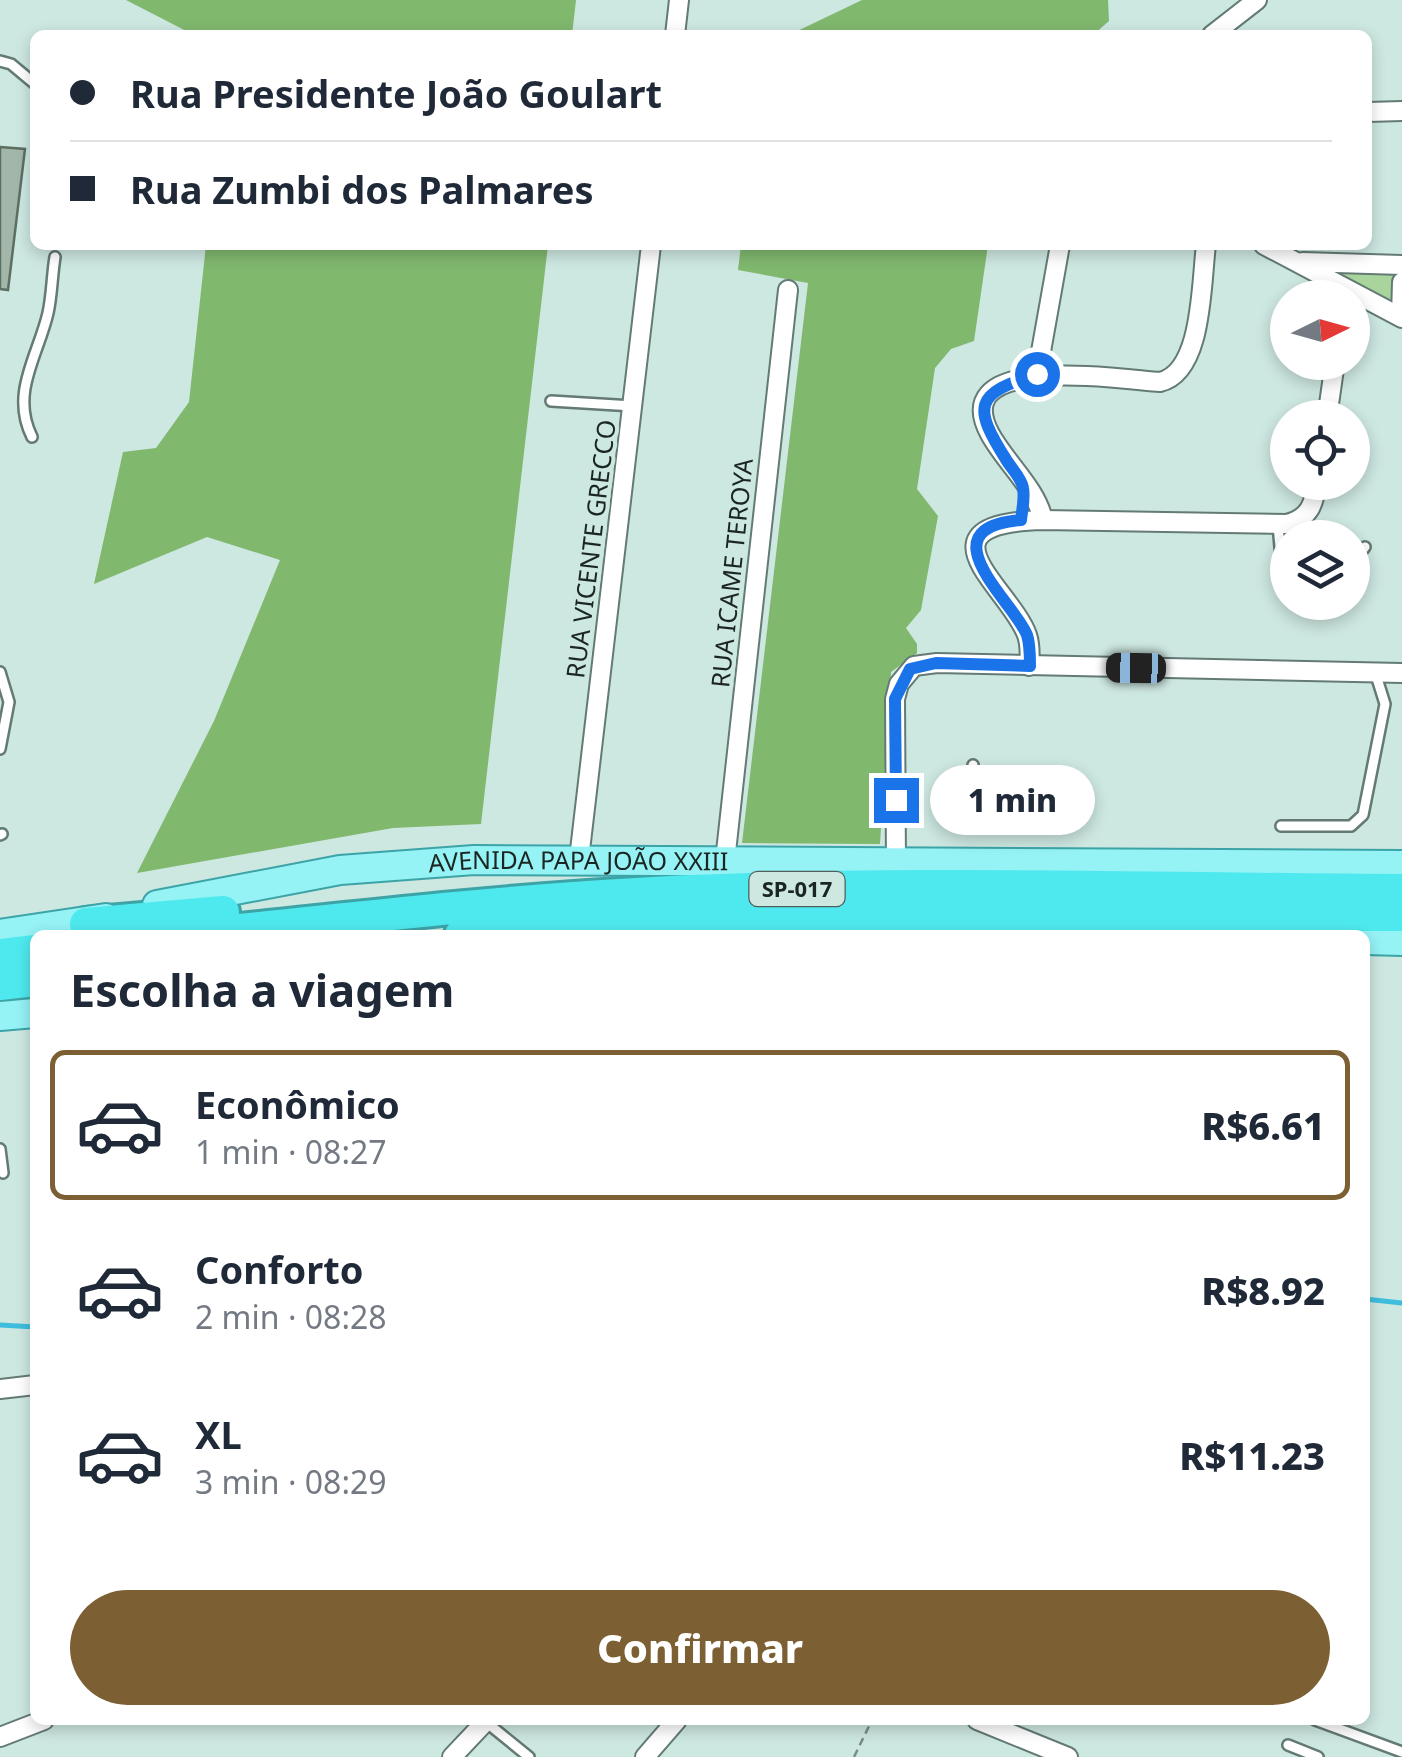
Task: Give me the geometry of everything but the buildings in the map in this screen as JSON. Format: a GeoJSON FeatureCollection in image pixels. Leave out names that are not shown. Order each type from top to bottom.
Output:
{"type":"FeatureCollection","features":[{"type":"Feature","properties":{"kind":"highway","name":"AVENIDA PAPA JOÃO XXIII"},"geometry":{"type":"LineString","coordinates":[[477,927],[777,889],[1401,867]]}},
{"type":"Feature","properties":{"kind":"highway"},"geometry":{"type":"LineString","coordinates":[[86,924],[397,896],[436,896],[477,927]]}},
{"type":"Feature","properties":{"kind":"highway","name":"AVENIDA PAPA JOÃO XXIII"},"geometry":{"type":"LineString","coordinates":[[370,930],[783,914],[1402,915]]}},
{"type":"Feature","properties":{"kind":"highway"},"geometry":{"type":"LineString","coordinates":[[0,955],[30,952]]}},
{"type":"Feature","properties":{"kind":"highway"},"geometry":{"type":"LineString","coordinates":[[0,984],[30,981]]}},
{"type":"Feature","properties":{"kind":"main road","name":"AVENIDA PAPA JOÃO XXIII"},"geometry":{"type":"LineString","coordinates":[[34,930],[86,924],[150,906],[340,870],[474,860],[1401,867]]}},
{"type":"Feature","properties":{"kind":"main road","name":"AVENIDA PAPA JOÃO XXIII"},"geometry":{"type":"LineString","coordinates":[[0,934],[30,931]]}},
{"type":"Feature","properties":{"kind":"main road"},"geometry":{"type":"LineString","coordinates":[[1370,940],[1402,941]]}},
{"type":"Feature","properties":{"kind":"main road"},"geometry":{"type":"LineString","coordinates":[[0,1016],[30,1013]]}},
{"type":"Feature","properties":{"kind":"street"},"geometry":{"type":"LineString","coordinates":[[676,30],[679,0]]}},
{"type":"Feature","properties":{"kind":"street"},"geometry":{"type":"LineString","coordinates":[[1218,30],[1257,0]]}},
{"type":"Feature","properties":{"kind":"street"},"geometry":{"type":"LineString","coordinates":[[1372,112],[1402,111]]}},
{"type":"Feature","properties":{"kind":"street","name":"RUA VICENTE GRECCO"},"geometry":{"type":"LineString","coordinates":[[580,859],[651,250]]}},
{"type":"Feature","properties":{"kind":"street"},"geometry":{"type":"LineString","coordinates":[[1037,374],[1059,250]]}},
{"type":"Feature","properties":{"kind":"street"},"geometry":{"type":"LineString","coordinates":[[1044,520],[1038,503],[988,431],[982,408],[992,390],[1037,374],[1160,382],[1182,372],[1191,355],[1205,250]]}},
{"type":"Feature","properties":{"kind":"street"},"geometry":{"type":"LineString","coordinates":[[1273,250],[1324,280]]}},
{"type":"Feature","properties":{"kind":"street"},"geometry":{"type":"LineString","coordinates":[[1296,262],[1402,265]]}},
{"type":"Feature","properties":{"kind":"street"},"geometry":{"type":"LineString","coordinates":[[1370,304],[1401,318],[1402,282]]}},
{"type":"Feature","properties":{"kind":"street","name":"RUA ICAME TEROYA"},"geometry":{"type":"LineString","coordinates":[[724,862],[788,290]]}},
{"type":"Feature","properties":{"kind":"street"},"geometry":{"type":"LineString","coordinates":[[1021,520],[1024,486]]}},
{"type":"Feature","properties":{"kind":"street"},"geometry":{"type":"LineString","coordinates":[[1030,666],[1026,634],[984,575],[977,554],[979,543],[992,528],[1021,520],[1270,524]]}},
{"type":"Feature","properties":{"kind":"street"},"geometry":{"type":"LineString","coordinates":[[896,865],[895,699],[902,678],[914,666],[936,663],[1402,673]]}},
{"type":"Feature","properties":{"kind":"street"},"geometry":{"type":"LineString","coordinates":[[0,1389],[30,1386]]}},
{"type":"Feature","properties":{"kind":"street"},"geometry":{"type":"LineString","coordinates":[[0,1737],[31,1725]]}},
{"type":"Feature","properties":{"kind":"street"},"geometry":{"type":"LineString","coordinates":[[452,1757],[482,1725]]}},
{"type":"Feature","properties":{"kind":"street"},"geometry":{"type":"LineString","coordinates":[[645,1757],[673,1725]]}},
{"type":"Feature","properties":{"kind":"street"},"geometry":{"type":"LineString","coordinates":[[986,1725],[1034,1750],[1068,1757]]}},
{"type":"Feature","properties":{"kind":"lane"},"geometry":{"type":"LineString","coordinates":[[0,61],[30,76]]}},
{"type":"Feature","properties":{"kind":"lane"},"geometry":{"type":"LineString","coordinates":[[32,436],[24,421],[23,396],[48,312],[55,257]]}},
{"type":"Feature","properties":{"kind":"lane"},"geometry":{"type":"LineString","coordinates":[[551,401],[634,406]]}},
{"type":"Feature","properties":{"kind":"lane"},"geometry":{"type":"LineString","coordinates":[[0,672],[9,702],[0,749]]}},
{"type":"Feature","properties":{"kind":"lane"},"geometry":{"type":"LineString","coordinates":[[1281,826],[1351,826],[1363,815],[1385,704],[1375,672]]}},
{"type":"Feature","properties":{"kind":"lane"},"geometry":{"type":"LineString","coordinates":[[972,765],[974,819]]}},
{"type":"Feature","properties":{"kind":"lane"},"geometry":{"type":"LineString","coordinates":[[0,1149],[3,1173]]}},
{"type":"Feature","properties":{"kind":"lane"},"geometry":{"type":"LineString","coordinates":[[491,1725],[528,1757]]}},
{"type":"Feature","properties":{"kind":"lane"},"geometry":{"type":"LineString","coordinates":[[1329,1725],[1402,1752]]}},
{"type":"Feature","properties":{"kind":"lane"},"geometry":{"type":"LineString","coordinates":[[1288,1745],[1318,1757]]}},
{"type":"Feature","properties":{"kind":"path"},"geometry":{"type":"LineString","coordinates":[[854,1757],[870,1725]]}},
{"type":"Feature","properties":{"kind":"green space"},"geometry":{"type":"Polygon","coordinates":[[[126,0],[576,0],[573,30],[184,30],[126,0]]]}},
{"type":"Feature","properties":{"kind":"green space"},"geometry":{"type":"Polygon","coordinates":[[[862,0],[1108,0],[1109,21],[1099,30],[799,30],[862,0]]]}},
{"type":"Feature","properties":{"kind":"green space"},"geometry":{"type":"Polygon","coordinates":[[[205,250],[547,250],[481,824],[393,828],[137,873],[214,721],[280,560],[207,537],[94,584],[123,452],[156,448],[189,402],[205,250]]]}},
{"type":"Feature","properties":{"kind":"green space"},"geometry":{"type":"Polygon","coordinates":[[[740,250],[987,250],[974,341],[951,349],[935,368],[917,489],[938,516],[921,610],[906,628],[917,644],[917,653],[891,672],[880,844],[742,843],[808,283],[738,270],[740,250]]]}},
{"type":"Feature","properties":{"kind":"green space"},"geometry":{"type":"Polygon","coordinates":[[[1311,265],[1402,269],[1399,313],[1370,297],[1370,280],[1338,280],[1311,265]]]}},
{"type":"Feature","properties":{"kind":"waterway"},"geometry":{"type":"LineString","coordinates":[[1370,1300],[1402,1303]]}},
{"type":"Feature","properties":{"kind":"waterway"},"geometry":{"type":"LineString","coordinates":[[0,1325],[30,1327]]}},
{"type":"Feature","properties":{"kind":"route"},"geometry":{"type":"LineString","coordinates":[[896,800],[895,699],[899,684],[910,669],[936,663],[1030,666],[1026,634],[984,575],[977,554],[983,536],[992,528],[1021,520],[1024,486],[988,431],[982,408],[992,390],[1037,374]]}}]}
